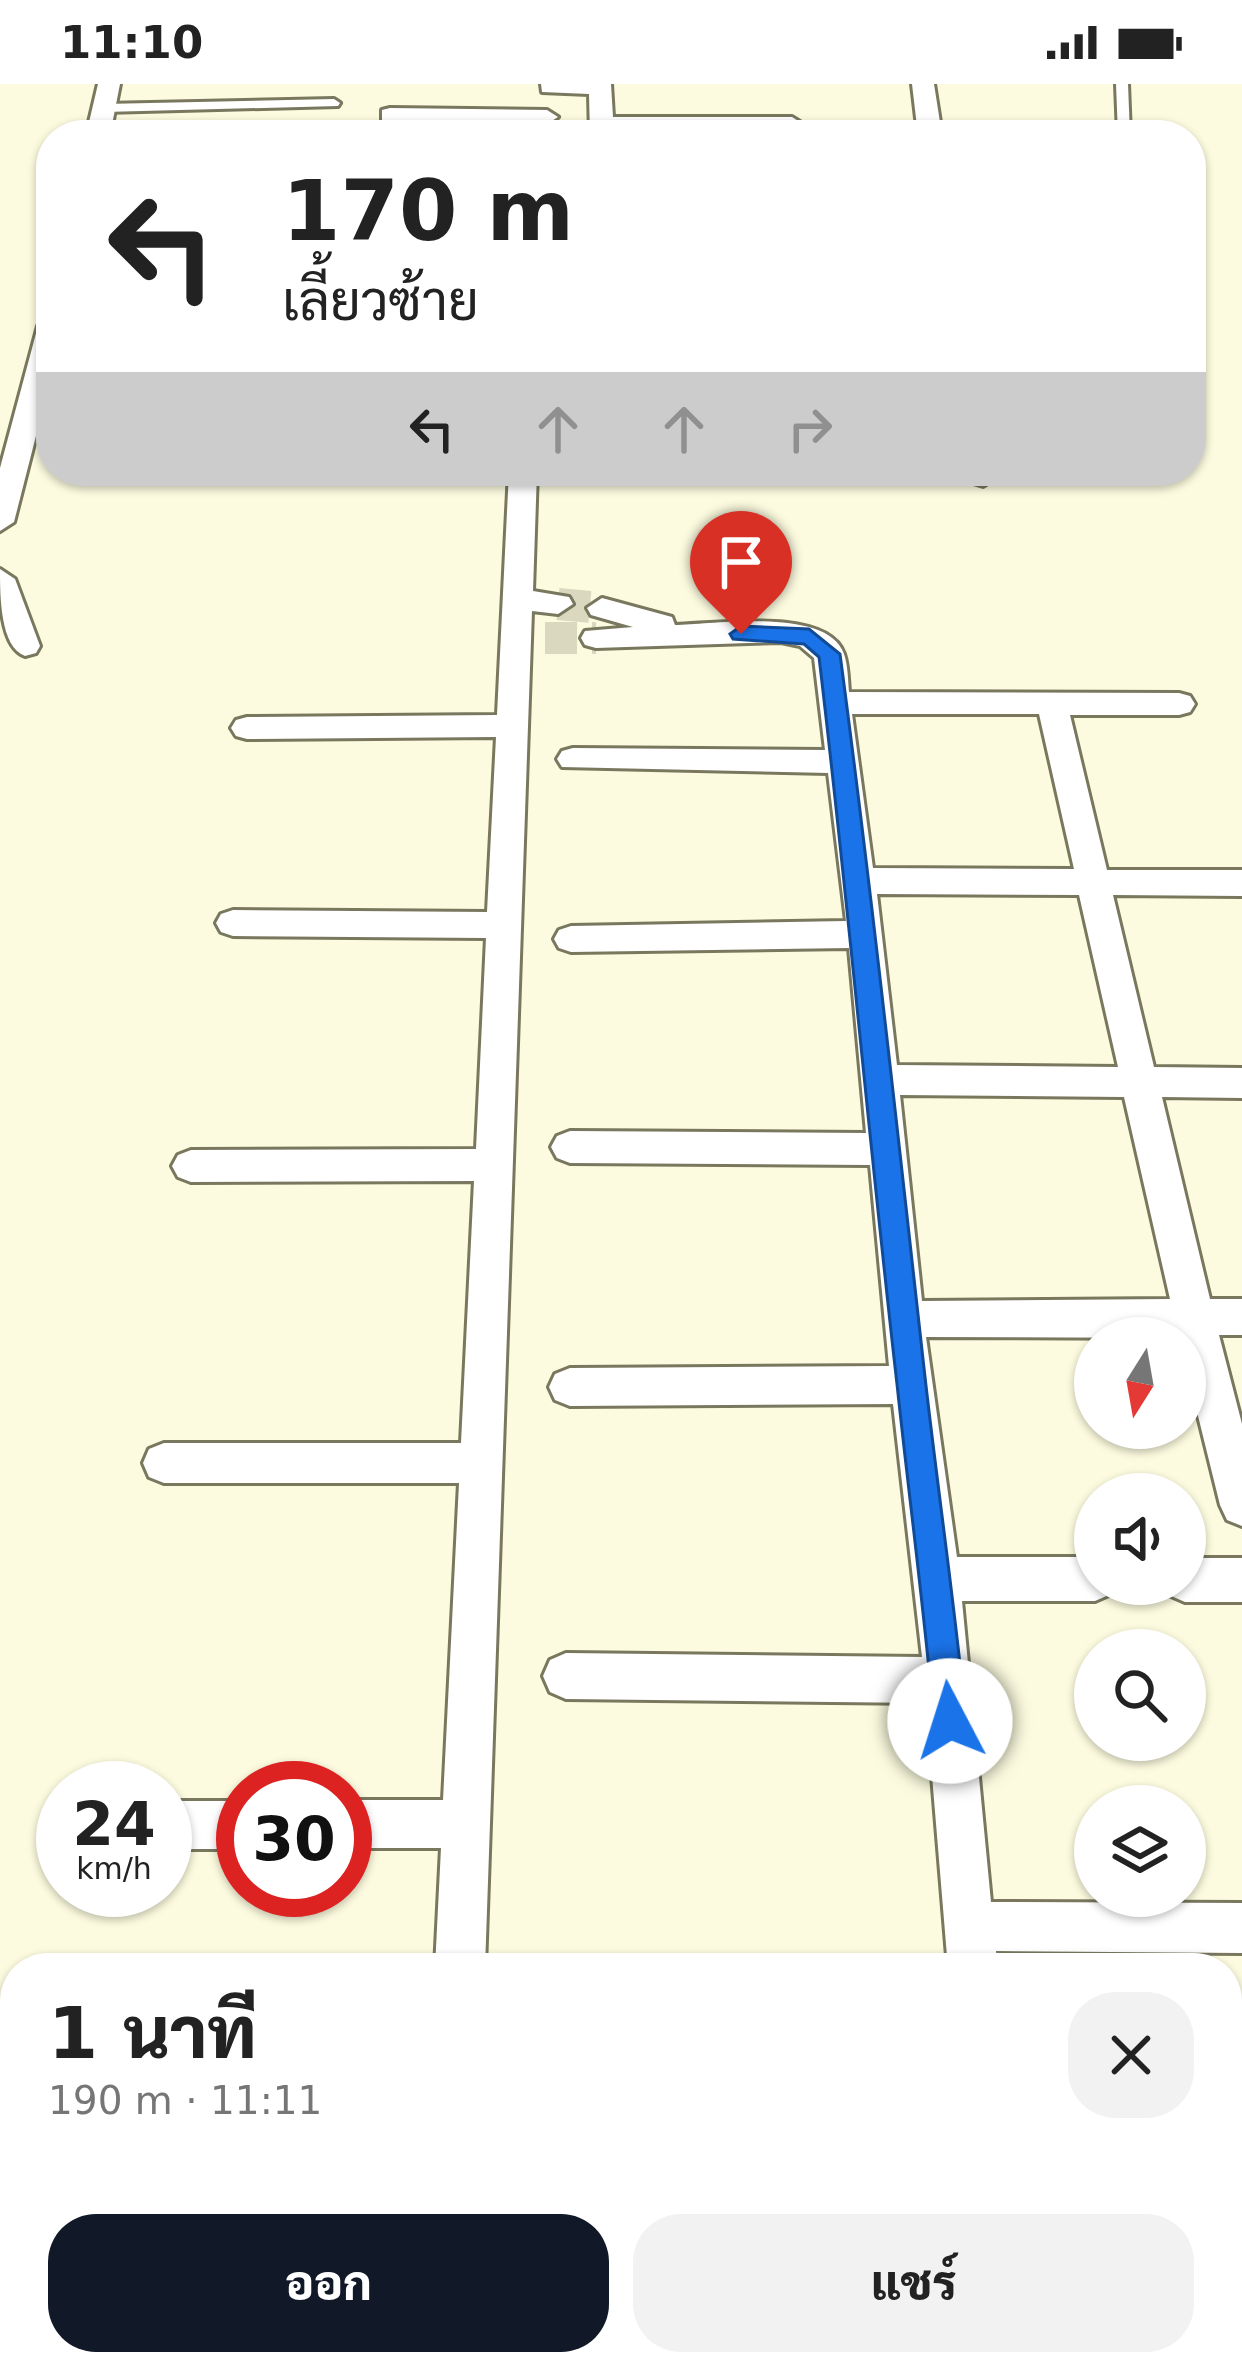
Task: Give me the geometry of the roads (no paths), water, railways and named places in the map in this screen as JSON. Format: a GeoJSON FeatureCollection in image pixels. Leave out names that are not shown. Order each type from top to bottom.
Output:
{"type":"FeatureCollection","features":[{"type":"Feature","properties":{"kind":"street"},"geometry":{"type":"LineString","coordinates":[[922,84],[928,120]]}},
{"type":"Feature","properties":{"kind":"street"},"geometry":{"type":"LineString","coordinates":[[547,120],[550,86],[600,86],[602,120]]}},
{"type":"Feature","properties":{"kind":"street"},"geometry":{"type":"LineString","coordinates":[[390,115],[461,120]]}},
{"type":"Feature","properties":{"kind":"street"},"geometry":{"type":"LineString","coordinates":[[0,522],[36,384]]}},
{"type":"Feature","properties":{"kind":"street"},"geometry":{"type":"LineString","coordinates":[[461,1953],[512,726],[535,620],[524,486]]}},
{"type":"Feature","properties":{"kind":"street"},"geometry":{"type":"LineString","coordinates":[[0,579],[25,646]]}},
{"type":"Feature","properties":{"kind":"street"},"geometry":{"type":"LineString","coordinates":[[599,623],[701,634],[781,632],[809,637],[829,654],[865,934],[911,1384],[938,1579],[971,1947],[1242,1928]]}},
{"type":"Feature","properties":{"kind":"street"},"geometry":{"type":"LineString","coordinates":[[838,703],[1179,704]]}},
{"type":"Feature","properties":{"kind":"street"},"geometry":{"type":"LineString","coordinates":[[1052,703],[1194,1317]]}},
{"type":"Feature","properties":{"kind":"street"},"geometry":{"type":"LineString","coordinates":[[247,728],[512,726]]}},
{"type":"Feature","properties":{"kind":"street"},"geometry":{"type":"LineString","coordinates":[[573,759],[844,762]]}},
{"type":"Feature","properties":{"kind":"street"},"geometry":{"type":"LineString","coordinates":[[857,881],[1242,883]]}},
{"type":"Feature","properties":{"kind":"street"},"geometry":{"type":"LineString","coordinates":[[232,923],[503,925]]}},
{"type":"Feature","properties":{"kind":"street"},"geometry":{"type":"LineString","coordinates":[[571,939],[865,934]]}},
{"type":"Feature","properties":{"kind":"street"},"geometry":{"type":"LineString","coordinates":[[879,1080],[1242,1083]]}},
{"type":"Feature","properties":{"kind":"street"},"geometry":{"type":"LineString","coordinates":[[571,1147],[886,1149]]}},
{"type":"Feature","properties":{"kind":"street"},"geometry":{"type":"LineString","coordinates":[[191,1166],[493,1166]]}},
{"type":"Feature","properties":{"kind":"street"},"geometry":{"type":"LineString","coordinates":[[904,1319],[1074,1318]]}},
{"type":"Feature","properties":{"kind":"street"},"geometry":{"type":"LineString","coordinates":[[1206,1318],[1242,1318]]}},
{"type":"Feature","properties":{"kind":"street"},"geometry":{"type":"LineString","coordinates":[[1206,1365],[1242,1505]]}},
{"type":"Feature","properties":{"kind":"street"},"geometry":{"type":"LineString","coordinates":[[570,1387],[911,1384]]}},
{"type":"Feature","properties":{"kind":"street"},"geometry":{"type":"LineString","coordinates":[[164,1463],[480,1463]]}},
{"type":"Feature","properties":{"kind":"street"},"geometry":{"type":"LineString","coordinates":[[938,1579],[1074,1579]]}},
{"type":"Feature","properties":{"kind":"street"},"geometry":{"type":"LineString","coordinates":[[1206,1580],[1242,1580]]}},
{"type":"Feature","properties":{"kind":"street"},"geometry":{"type":"LineString","coordinates":[[566,1676],[946,1680]]}},
{"type":"Feature","properties":{"kind":"street"},"geometry":{"type":"LineString","coordinates":[[372,1824],[466,1824]]}},
{"type":"Feature","properties":{"kind":"lane"},"geometry":{"type":"LineString","coordinates":[[1122,84],[1123,120]]}},
{"type":"Feature","properties":{"kind":"lane"},"geometry":{"type":"LineString","coordinates":[[106,96],[334,103]]}},
{"type":"Feature","properties":{"kind":"tunnel"},"geometry":{"type":"LineString","coordinates":[[558,604],[602,608]]}},
{"type":"Feature","properties":{"kind":"tunnel"},"geometry":{"type":"LineString","coordinates":[[545,638],[596,638]]}}]}
